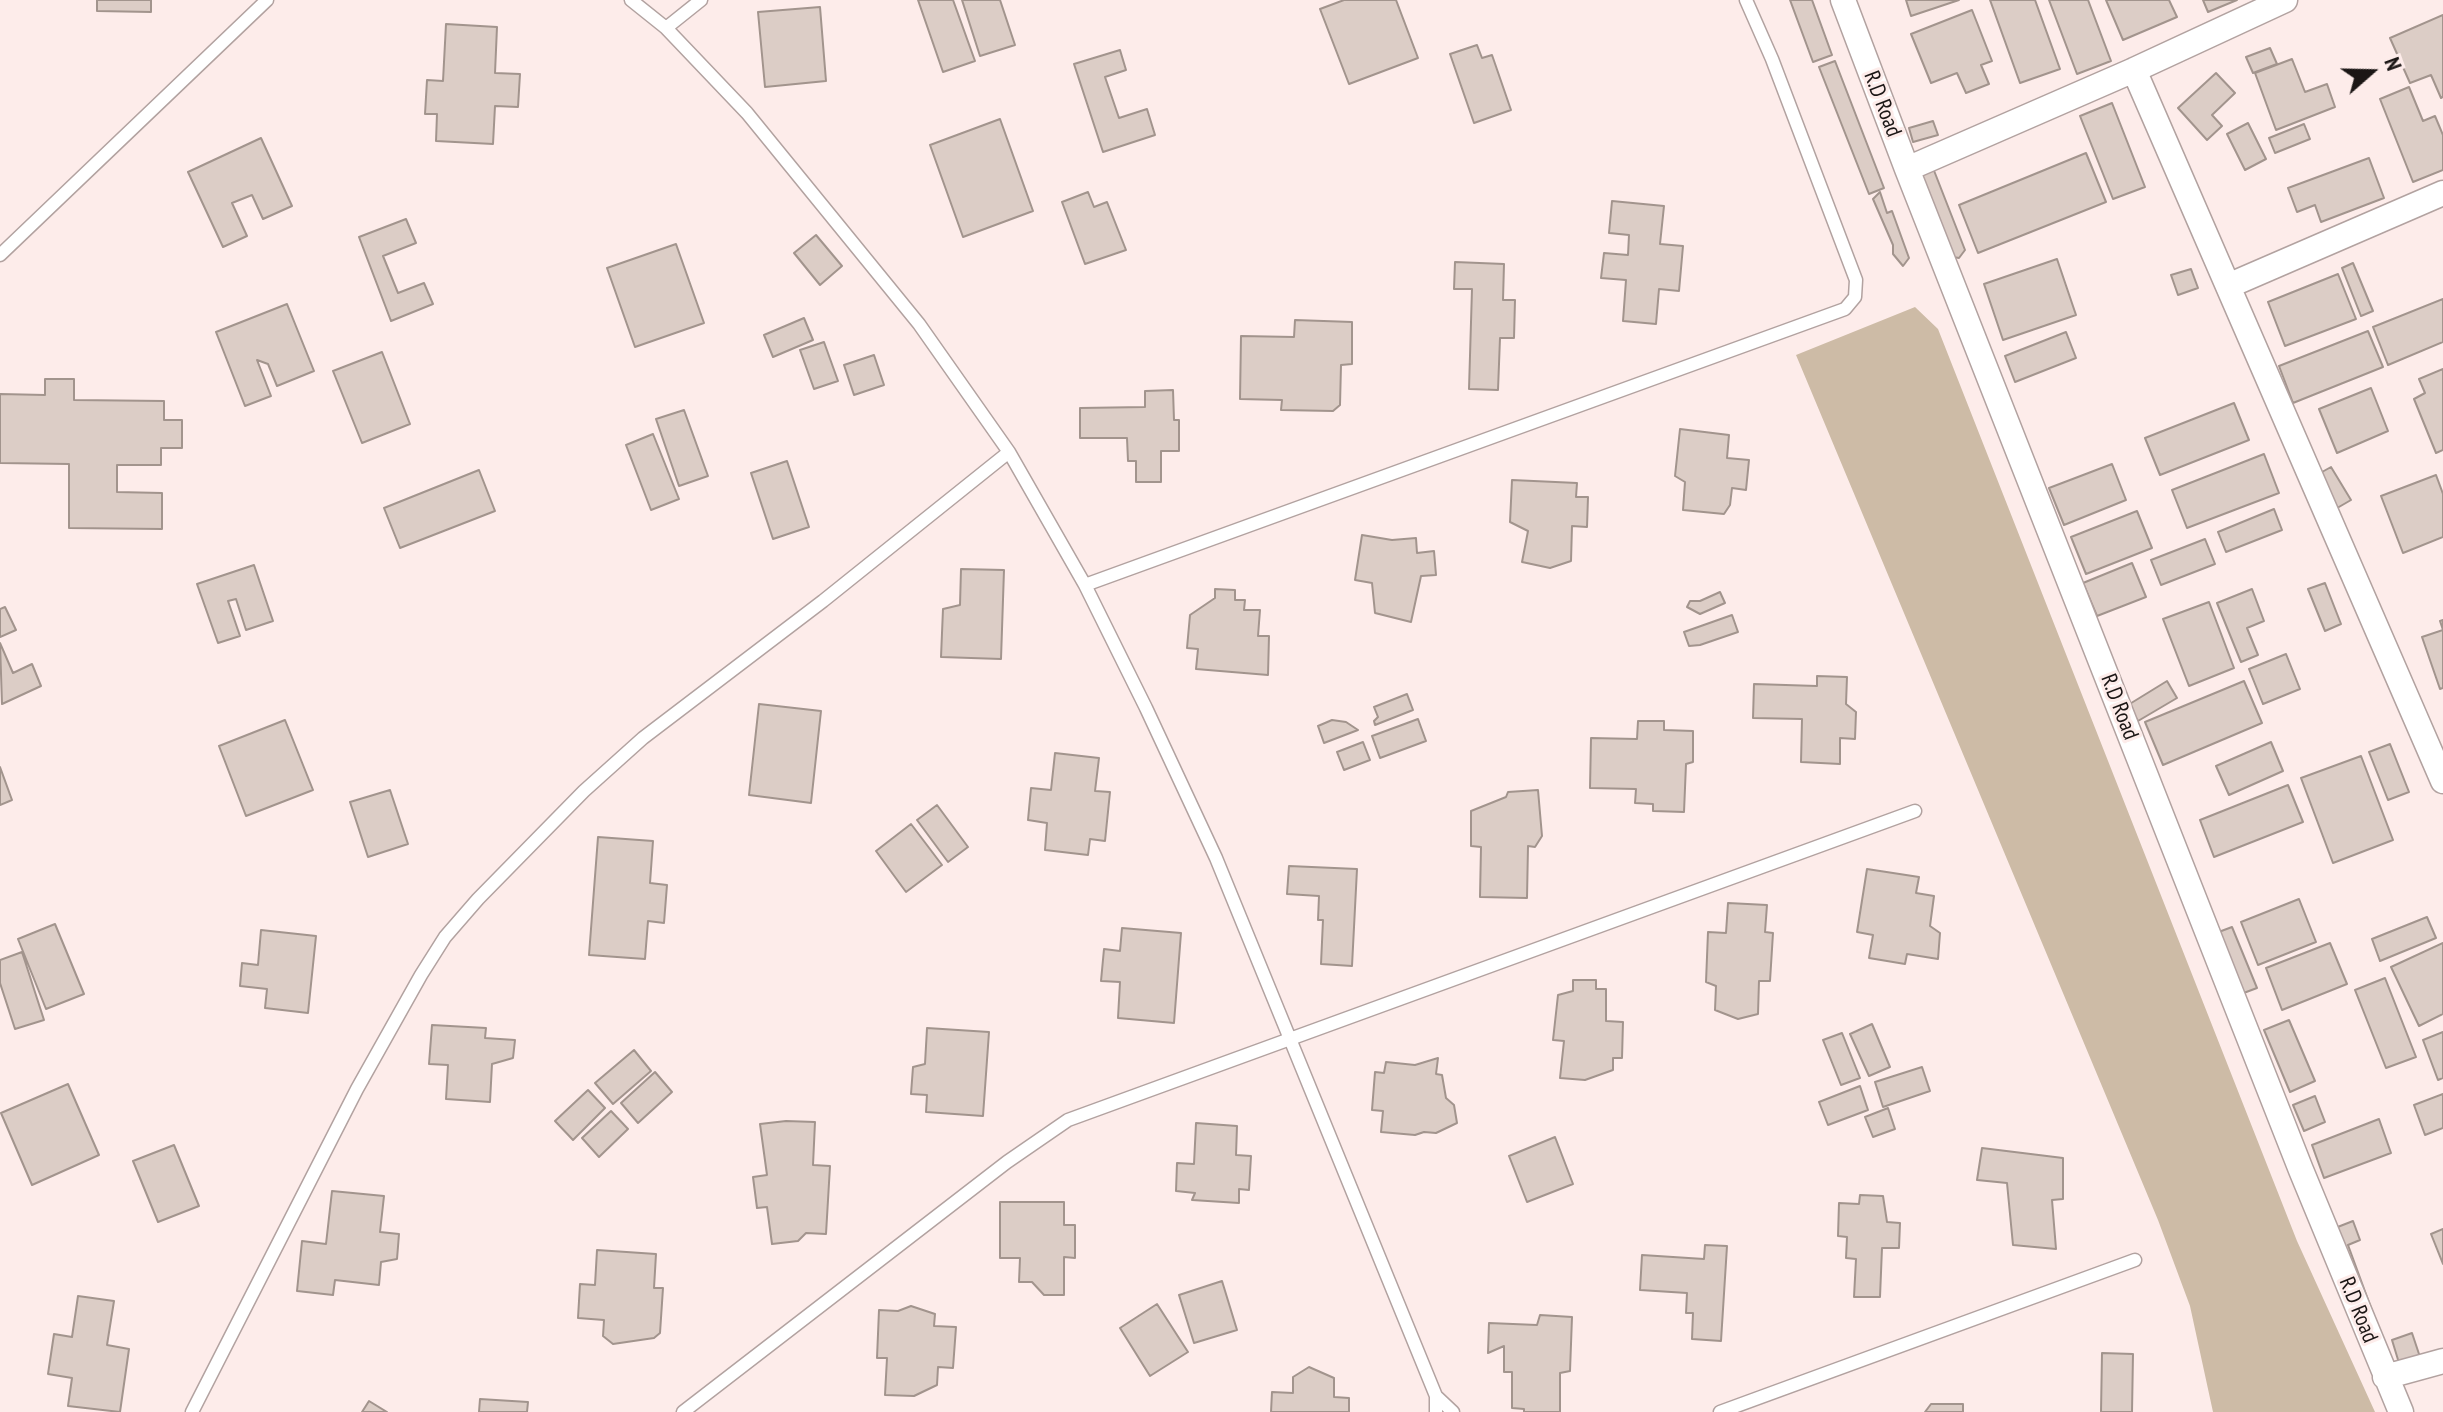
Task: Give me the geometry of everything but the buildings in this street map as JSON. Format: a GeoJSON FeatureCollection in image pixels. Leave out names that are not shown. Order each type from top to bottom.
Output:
{"type":"FeatureCollection","features":[{"type":"Feature","properties":{"kind":"street","name":"R.D Road"},"geometry":{"type":"LineString","coordinates":[[1843,0],[2301,1170],[2401,1412]]}},
{"type":"Feature","properties":{"kind":"street"},"geometry":{"type":"LineString","coordinates":[[1907,169],[2285,0]]}},
{"type":"Feature","properties":{"kind":"street"},"geometry":{"type":"LineString","coordinates":[[2134,70],[2443,781]]}},
{"type":"Feature","properties":{"kind":"street"},"geometry":{"type":"LineString","coordinates":[[2228,286],[2443,193]]}},
{"type":"Feature","properties":{"kind":"street"},"geometry":{"type":"LineString","coordinates":[[2385,1377],[2443,1361]]}},
{"type":"Feature","properties":{"kind":"lane"},"geometry":{"type":"LineString","coordinates":[[0,255],[267,0]]}},
{"type":"Feature","properties":{"kind":"lane"},"geometry":{"type":"LineString","coordinates":[[631,0],[666,28],[747,113],[900,300],[1009,452],[1085,585],[1216,858],[1436,1396],[1436,1412]]}},
{"type":"Feature","properties":{"kind":"lane"},"geometry":{"type":"LineString","coordinates":[[666,28],[701,0]]}},
{"type":"Feature","properties":{"kind":"lane"},"geometry":{"type":"LineString","coordinates":[[1085,585],[1845,309],[1855,297],[1856,280],[1772,59],[1746,0]]}},
{"type":"Feature","properties":{"kind":"lane"},"geometry":{"type":"LineString","coordinates":[[192,1412],[357,1089],[445,937],[574,801],[643,738],[823,601],[1009,452]]}},
{"type":"Feature","properties":{"kind":"lane"},"geometry":{"type":"LineString","coordinates":[[683,1412],[1050,1131],[1090,1110],[1290,1041],[1915,811]]}},
{"type":"Feature","properties":{"kind":"lane"},"geometry":{"type":"LineString","coordinates":[[1720,1412],[2135,1260]]}},
{"type":"Feature","properties":{"kind":"lane"},"geometry":{"type":"LineString","coordinates":[[1436,1396],[1453,1412]]}},
{"type":"Feature","properties":{"kind":"shaded area"},"geometry":{"type":"Polygon","coordinates":[[[1915,307],[1938,329],[2297,1241],[2375,1412],[2213,1412],[2190,1306],[2158,1220],[1796,355],[1915,307]]]}}]}
